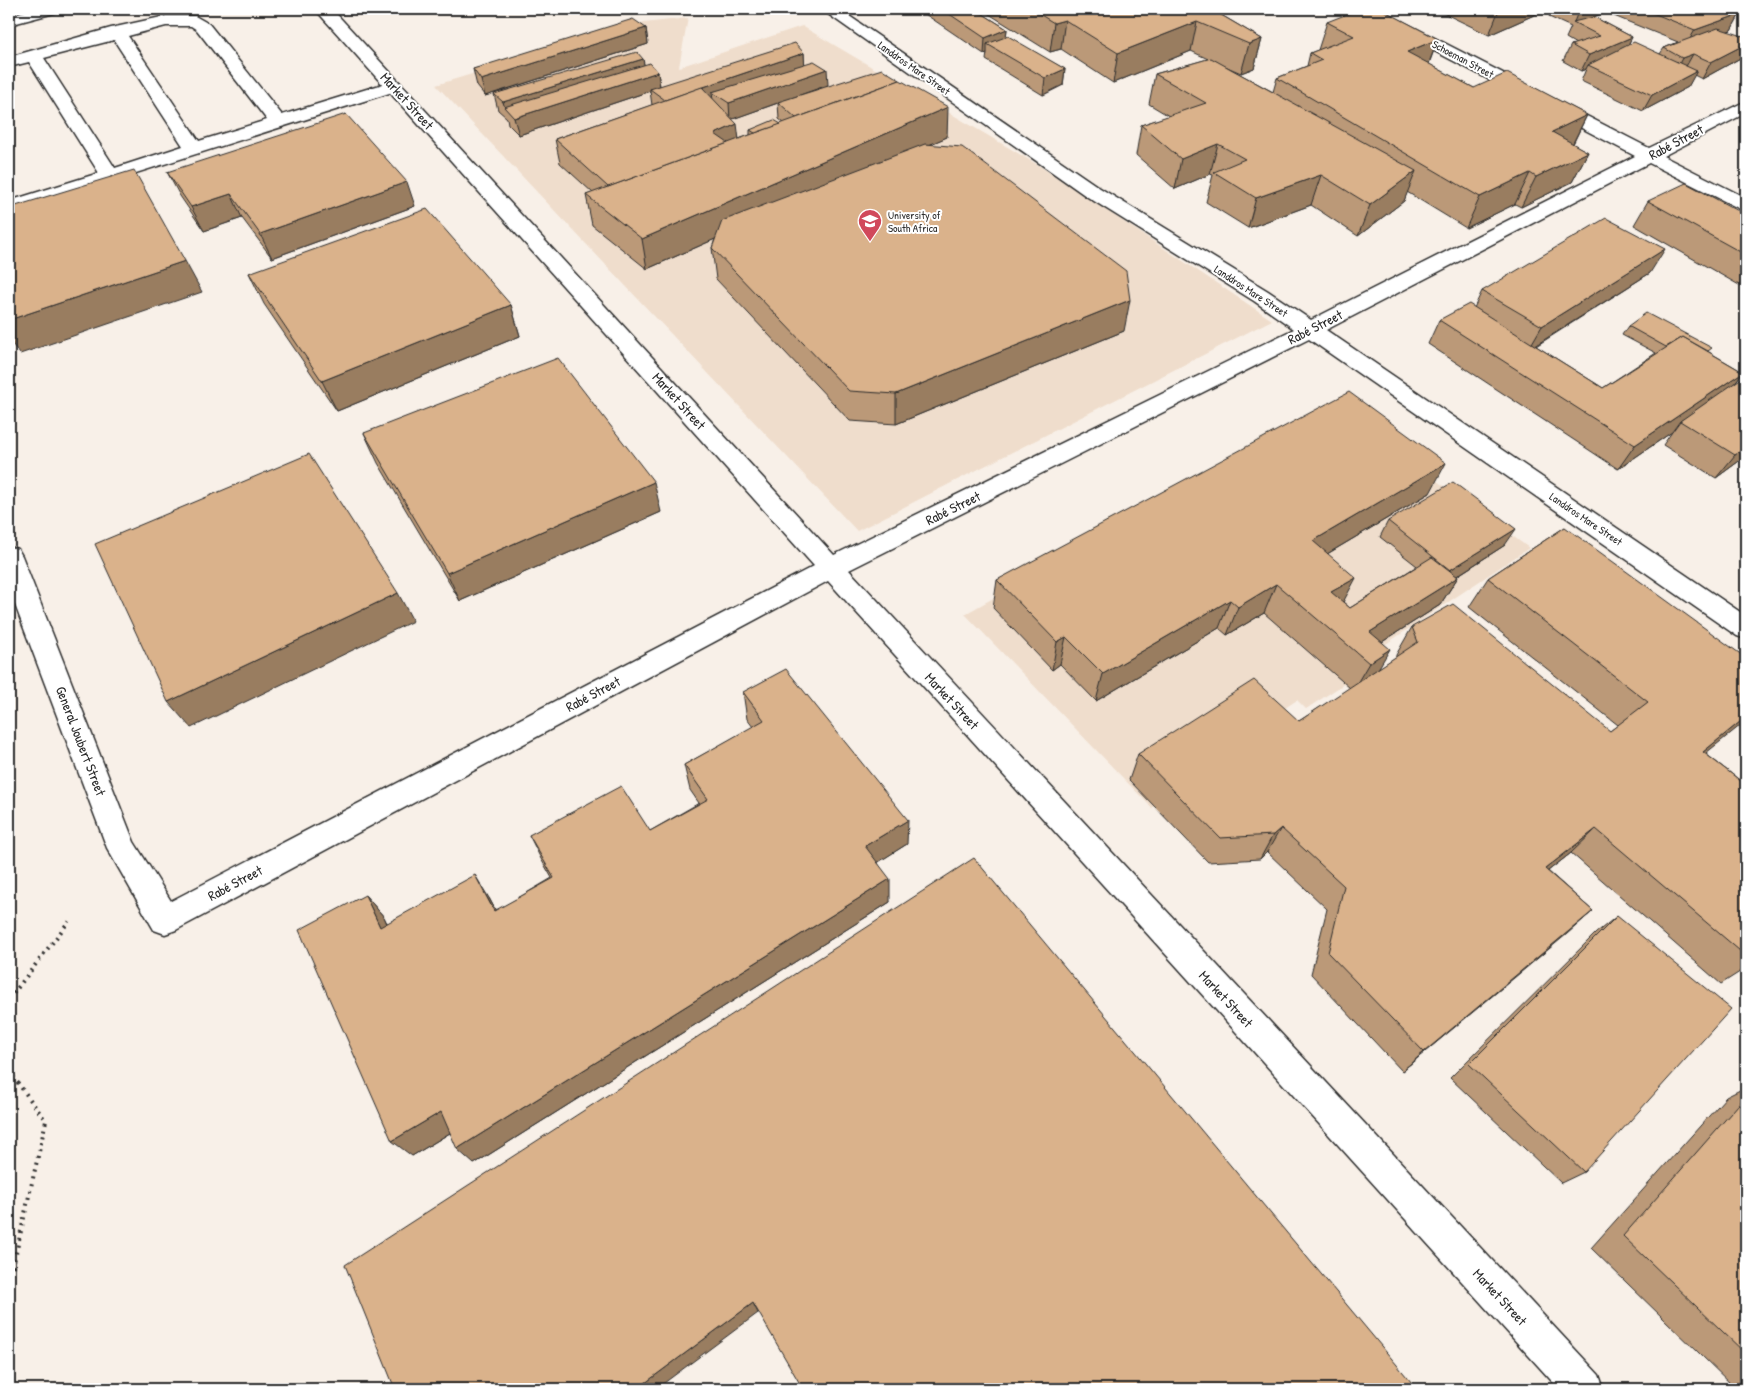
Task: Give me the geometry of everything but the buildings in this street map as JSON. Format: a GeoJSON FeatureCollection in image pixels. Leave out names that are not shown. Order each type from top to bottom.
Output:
{"type":"FeatureCollection","features":[{"type":"Feature","properties":{"kind":"street"},"geometry":{"type":"LineString","coordinates":[[9,20],[52,9]]}},
{"type":"Feature","properties":{"kind":"street","name":"Market Street"},"geometry":{"type":"LineString","coordinates":[[323,9],[831,568],[1585,1389]]}},
{"type":"Feature","properties":{"kind":"street","name":"Landdros Mare Street"},"geometry":{"type":"LineString","coordinates":[[829,9],[1093,192],[1261,296],[1746,629]]}},
{"type":"Feature","properties":{"kind":"street","name":"Schoeman Street"},"geometry":{"type":"LineString","coordinates":[[1366,9],[1746,206]]}},
{"type":"Feature","properties":{"kind":"street"},"geometry":{"type":"LineString","coordinates":[[9,62],[117,32],[166,21],[194,22],[203,27],[278,121]]}},
{"type":"Feature","properties":{"kind":"street"},"geometry":{"type":"LineString","coordinates":[[117,32],[194,148]]}},
{"type":"Feature","properties":{"kind":"street"},"geometry":{"type":"LineString","coordinates":[[32,55],[110,175]]}},
{"type":"Feature","properties":{"kind":"street"},"geometry":{"type":"LineString","coordinates":[[9,187],[14,206],[393,86]]}},
{"type":"Feature","properties":{"kind":"street","name":"Rabé Street"},"geometry":{"type":"LineString","coordinates":[[165,920],[831,568],[1309,330],[1746,106]]}},
{"type":"Feature","properties":{"kind":"street","name":"General Joubert Street"},"geometry":{"type":"LineString","coordinates":[[9,556],[122,848],[165,920]]}},
{"type":"Feature","properties":{"kind":"path"},"geometry":{"type":"LineString","coordinates":[[9,999],[70,920]]}},
{"type":"Feature","properties":{"kind":"path"},"geometry":{"type":"LineString","coordinates":[[9,1072],[46,1121],[9,1284]]}},
{"type":"Feature","properties":{"kind":"shaded area","name":"University of South Africa"},"geometry":{"type":"Polygon","coordinates":[[[688,18],[679,67],[802,26],[1038,165],[1272,320],[857,531],[436,85],[635,24],[688,18]]]}},
{"type":"Feature","properties":{"kind":"shaded area"},"geometry":{"type":"Polygon","coordinates":[[[1334,406],[1529,548],[1362,660],[1353,693],[1344,684],[1306,709],[1297,700],[1263,723],[1152,808],[965,614],[1334,406]]]}},
{"type":"Feature","properties":{"kind":"place","name":"University of South Africa"},"geometry":{"type":"Point","coordinates":[870,242]}}]}
